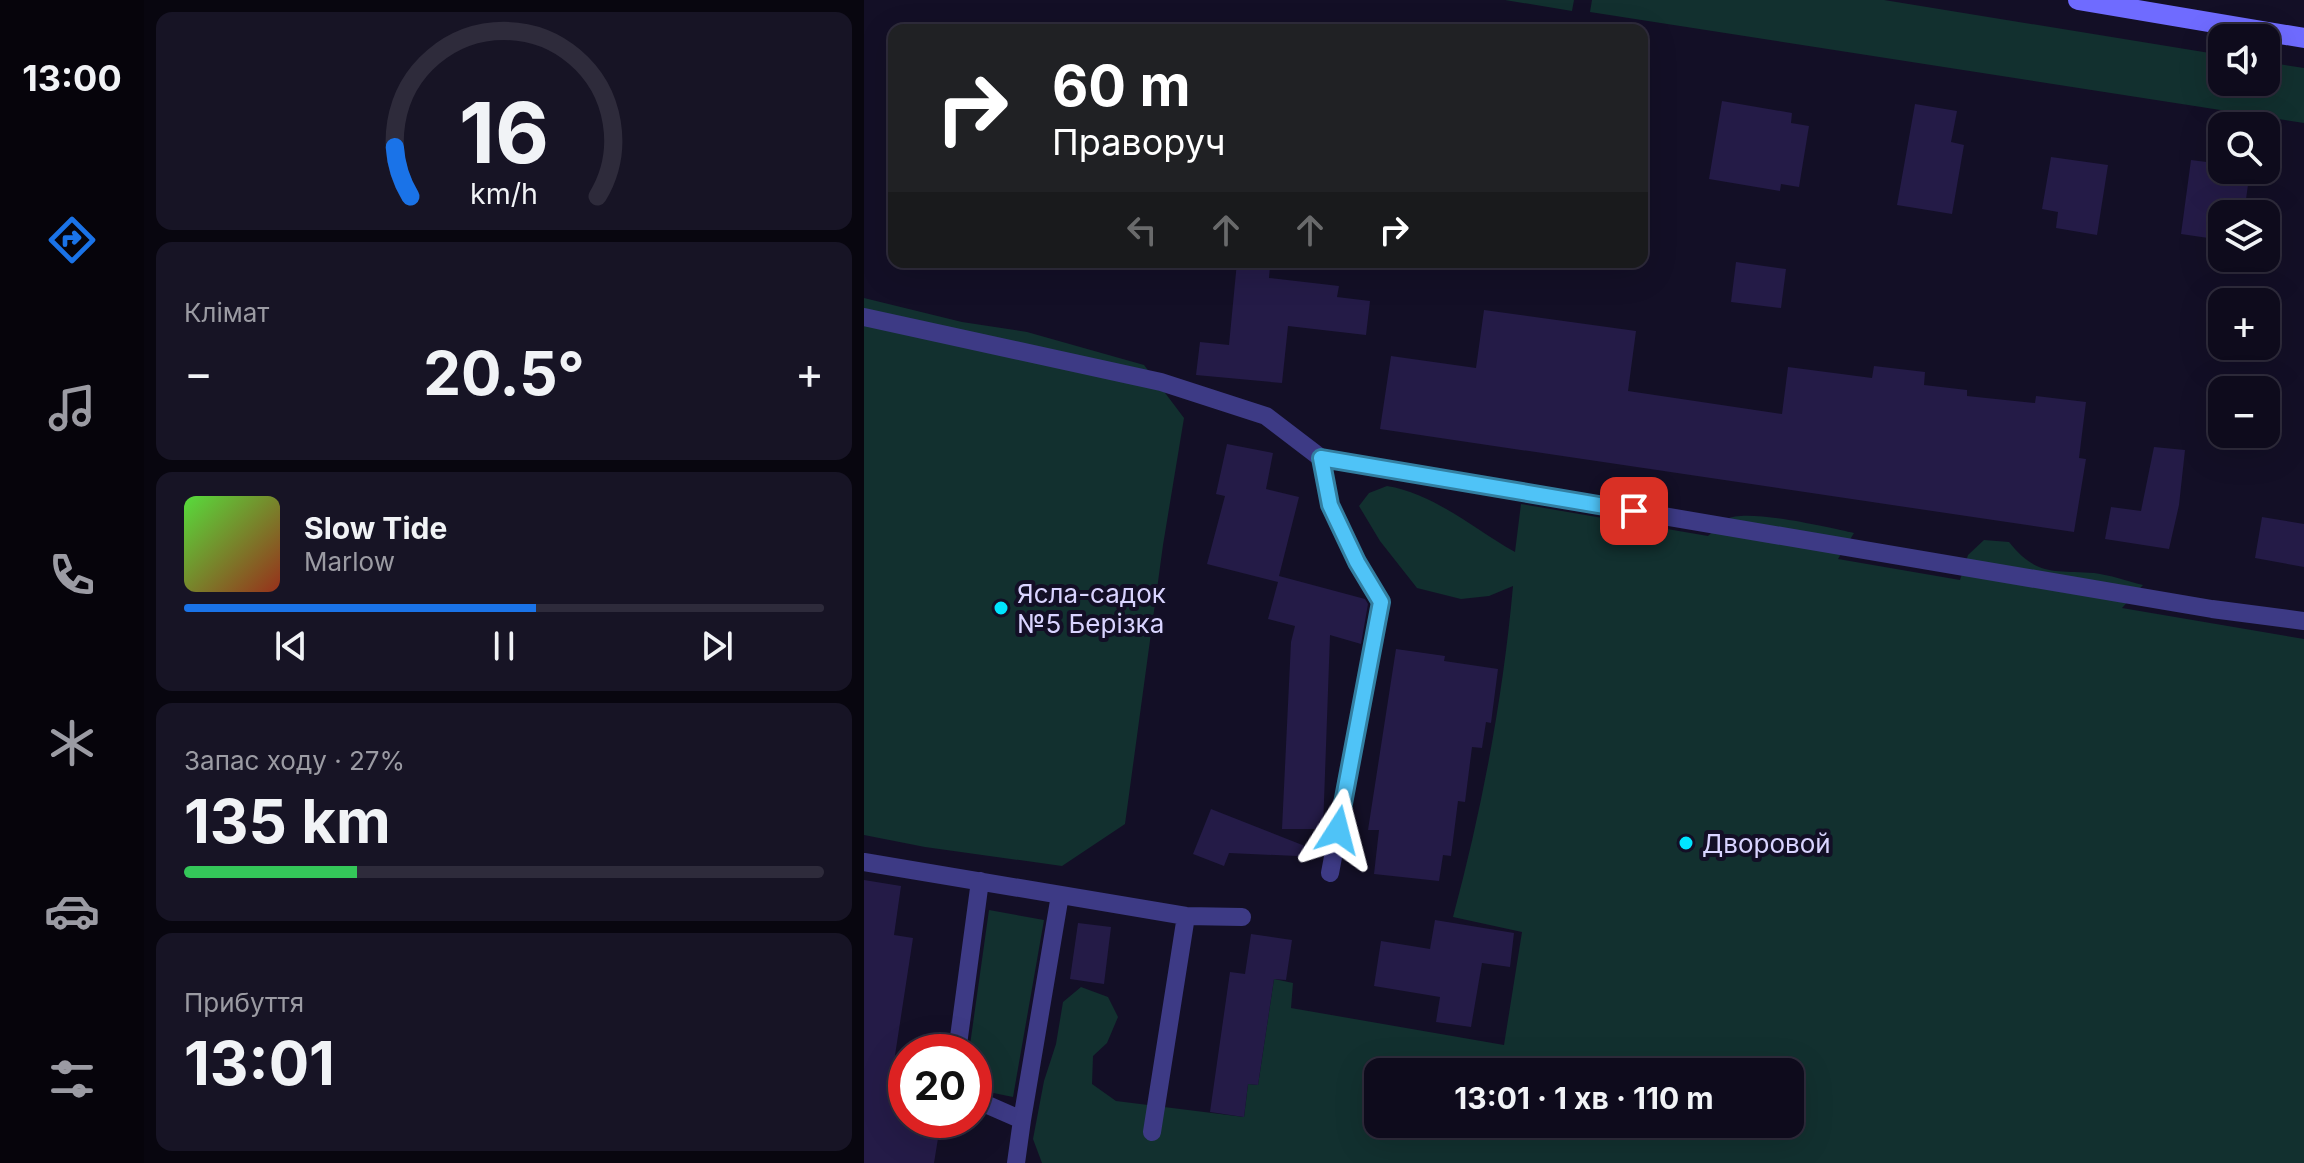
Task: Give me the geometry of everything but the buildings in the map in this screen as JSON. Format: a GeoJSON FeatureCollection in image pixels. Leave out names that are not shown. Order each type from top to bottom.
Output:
{"type":"FeatureCollection","features":[{"type":"Feature","properties":{"kind":"main road"},"geometry":{"type":"LineString","coordinates":[[2078,0],[2304,38]]}},
{"type":"Feature","properties":{"kind":"lane"},"geometry":{"type":"LineString","coordinates":[[864,317],[1161,382],[1266,416],[1321,458],[2212,609],[2304,621]]}},
{"type":"Feature","properties":{"kind":"lane"},"geometry":{"type":"LineString","coordinates":[[1321,458],[1330,505],[1357,562],[1381,602],[1330,873]]}},
{"type":"Feature","properties":{"kind":"lane"},"geometry":{"type":"LineString","coordinates":[[864,862],[1186,916],[1242,917]]}},
{"type":"Feature","properties":{"kind":"lane"},"geometry":{"type":"LineString","coordinates":[[959,1034],[980,881]]}},
{"type":"Feature","properties":{"kind":"lane"},"geometry":{"type":"LineString","coordinates":[[1016,1163],[1060,895]]}},
{"type":"Feature","properties":{"kind":"lane"},"geometry":{"type":"LineString","coordinates":[[1152,1132],[1186,916]]}},
{"type":"Feature","properties":{"kind":"lane"},"geometry":{"type":"LineString","coordinates":[[992,1107],[1022,1120]]}},
{"type":"Feature","properties":{"kind":"green space"},"geometry":{"type":"Polygon","coordinates":[[[1505,0],[1574,0],[1572,11],[1505,0]]]}},
{"type":"Feature","properties":{"kind":"green space"},"geometry":{"type":"Polygon","coordinates":[[[1592,0],[1884,0],[2208,53],[2208,96],[2280,96],[2280,64],[2304,68],[2304,123],[2280,119],[2280,112],[2233,112],[1590,12],[1592,0]]]}},
{"type":"Feature","properties":{"kind":"green space","name":"Ясла-садок №5 Берізка"},"geometry":{"type":"Polygon","coordinates":[[[864,298],[962,322],[1027,332],[1144,365],[1184,418],[1163,545],[1125,824],[1062,866],[925,847],[864,835],[864,298]]]}},
{"type":"Feature","properties":{"kind":"green space"},"geometry":{"type":"Polygon","coordinates":[[[1387,486],[1405,490],[1454,513],[1515,552],[1521,504],[1708,536],[1725,520],[1737,516],[1789,520],[1854,533],[1838,559],[1960,580],[1968,555],[1984,540],[2009,542],[2028,561],[2047,570],[2100,574],[2143,585],[2122,608],[2304,639],[2304,1163],[1042,1163],[1033,1139],[1044,1081],[1056,1044],[1063,1002],[1081,987],[1108,997],[1118,1017],[1107,1043],[1093,1056],[1092,1084],[1116,1101],[1244,1117],[1248,1084],[1258,1085],[1274,979],[1293,983],[1291,1008],[1504,1045],[1522,932],[1453,917],[1490,753],[1513,586],[1489,596],[1461,599],[1417,588],[1380,541],[1359,506],[1369,493],[1387,486]]]}},
{"type":"Feature","properties":{"kind":"green space"},"geometry":{"type":"Polygon","coordinates":[[[989,910],[1044,920],[1013,1097],[992,1093],[992,1034],[972,1034],[989,910]]]}},
{"type":"Feature","properties":{"kind":"place","name":"Ясла-садок №5 Берізка"},"geometry":{"type":"Point","coordinates":[1001,608]}},
{"type":"Feature","properties":{"kind":"place","name":"Дворовой"},"geometry":{"type":"Point","coordinates":[1686,843]}},
{"type":"Feature","properties":{"kind":"route"},"geometry":{"type":"LineString","coordinates":[[1338,830],[1381,602],[1357,562],[1330,505],[1321,458],[1634,511]]}}]}
